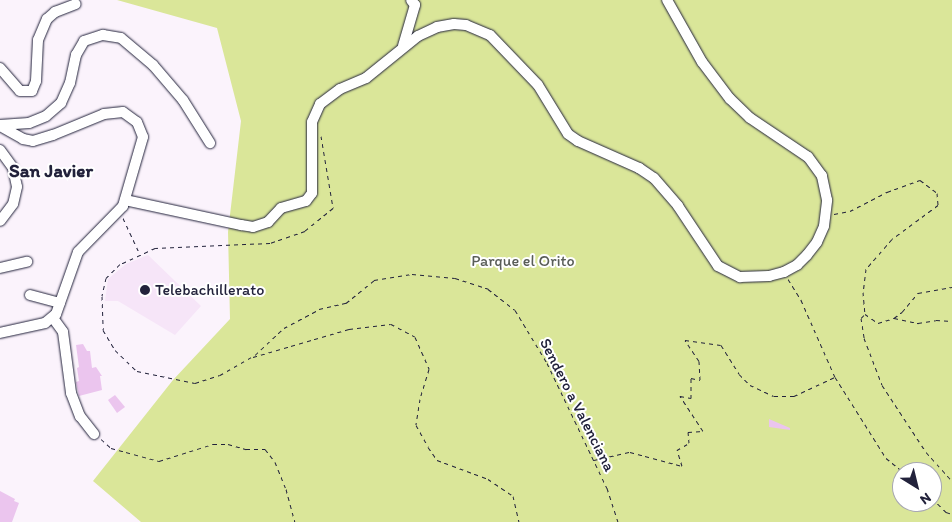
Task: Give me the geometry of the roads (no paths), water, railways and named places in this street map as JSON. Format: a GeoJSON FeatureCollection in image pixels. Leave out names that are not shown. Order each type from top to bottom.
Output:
{"type":"FeatureCollection","features":[{"type":"Feature","properties":{"kind":"street"},"geometry":{"type":"LineString","coordinates":[[403,46],[416,6],[412,0]]}},
{"type":"Feature","properties":{"kind":"street"},"geometry":{"type":"LineString","coordinates":[[126,200],[253,227],[268,222],[281,208],[306,200],[312,193],[312,122],[320,104],[340,89],[366,78],[403,46],[437,27],[454,24],[479,29],[490,35],[538,84],[568,134],[578,141],[639,168],[654,178],[678,206],[718,266],[740,277],[769,276],[784,272],[797,265],[817,242],[826,215],[827,200],[825,187],[816,166],[799,150],[750,118],[730,99],[702,62],[667,0]]}},
{"type":"Feature","properties":{"kind":"street"},"geometry":{"type":"LineString","coordinates":[[0,68],[20,91],[32,91],[36,81],[38,40],[47,19],[55,12],[76,4]]}},
{"type":"Feature","properties":{"kind":"street"},"geometry":{"type":"LineString","coordinates":[[0,126],[29,123],[46,116],[61,103],[70,83],[76,55],[84,41],[103,35],[121,38],[153,65],[183,100],[210,144]]}},
{"type":"Feature","properties":{"kind":"street"},"geometry":{"type":"LineString","coordinates":[[0,126],[23,140],[33,141],[112,111],[123,112],[138,122],[143,137],[126,200],[120,210],[78,252],[53,318],[45,323],[0,332]]}},
{"type":"Feature","properties":{"kind":"street"},"geometry":{"type":"LineString","coordinates":[[0,150],[12,168],[17,187],[13,204],[0,221]]}},
{"type":"Feature","properties":{"kind":"street"},"geometry":{"type":"LineString","coordinates":[[0,268],[27,262]]}},
{"type":"Feature","properties":{"kind":"street"},"geometry":{"type":"LineString","coordinates":[[30,295],[60,303]]}},
{"type":"Feature","properties":{"kind":"street"},"geometry":{"type":"LineString","coordinates":[[53,318],[63,332],[71,393],[80,416],[94,434]]}},
{"type":"Feature","properties":{"kind":"place","name":"Telebachillerato"},"geometry":{"type":"Point","coordinates":[145,290]}},
{"type":"Feature","properties":{"kind":"district","name":"San Javier"},"geometry":{"type":"Point","coordinates":[51,171]}},
{"type":"Feature","properties":{"kind":"park label","name":"Parque el Orito"},"geometry":{"type":"Point","coordinates":[523,261]}}]}
